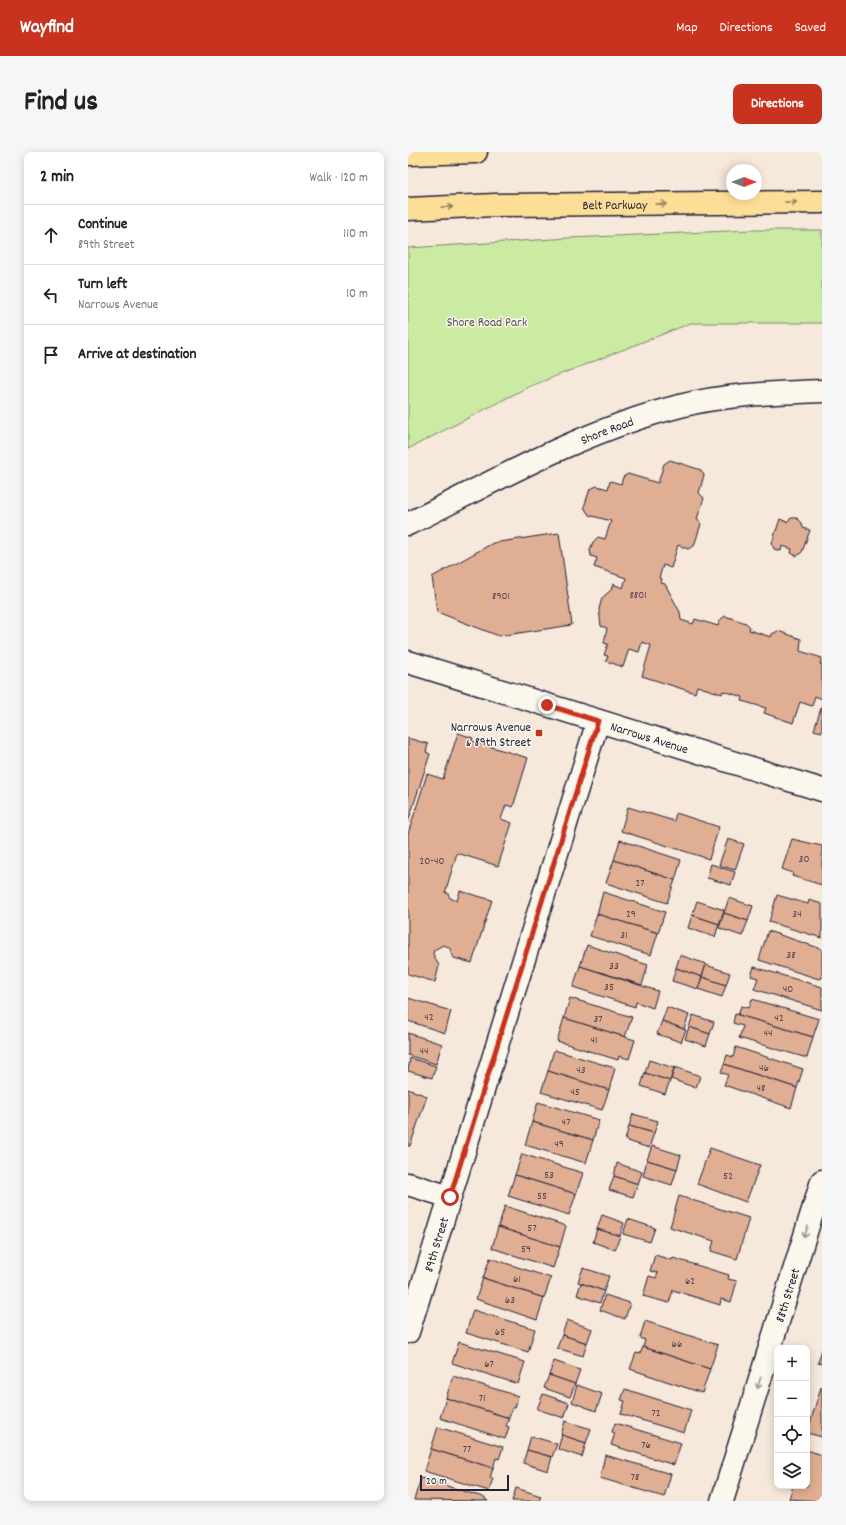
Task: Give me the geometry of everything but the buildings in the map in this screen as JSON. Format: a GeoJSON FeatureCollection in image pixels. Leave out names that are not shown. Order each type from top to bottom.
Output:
{"type":"FeatureCollection","features":[{"type":"Feature","properties":{"kind":"highway"},"geometry":{"type":"LineString","coordinates":[[408,154],[476,152]]}},
{"type":"Feature","properties":{"kind":"highway","name":"Belt Parkway"},"geometry":{"type":"LineString","coordinates":[[408,209],[495,206],[822,202]]}},
{"type":"Feature","properties":{"kind":"street","name":"Shore Road"},"geometry":{"type":"LineString","coordinates":[[408,524],[563,447],[628,420],[682,405],[744,395],[822,391]]}},
{"type":"Feature","properties":{"kind":"street","name":"Narrows Avenue"},"geometry":{"type":"LineString","coordinates":[[408,662],[822,790]]}},
{"type":"Feature","properties":{"kind":"street","name":"89th Street"},"geometry":{"type":"LineString","coordinates":[[408,1332],[598,721]]}},
{"type":"Feature","properties":{"kind":"street","name":"88th Street"},"geometry":{"type":"LineString","coordinates":[[722,1501],[822,1181]]}},
{"type":"Feature","properties":{"kind":"street"},"geometry":{"type":"LineString","coordinates":[[408,1184],[450,1197]]}},
{"type":"Feature","properties":{"kind":"green space","name":"Shore Road Park"},"geometry":{"type":"Polygon","coordinates":[[[752,230],[822,230],[822,323],[691,323],[528,387],[408,449],[408,248],[569,238],[752,230]]]}},
{"type":"Feature","properties":{"kind":"place","name":"Narrows Avenue & 89th Street"},"geometry":{"type":"Point","coordinates":[539,733]}},
{"type":"Feature","properties":{"kind":"route"},"geometry":{"type":"LineString","coordinates":[[450,1197],[598,721],[547,705]]}}]}
